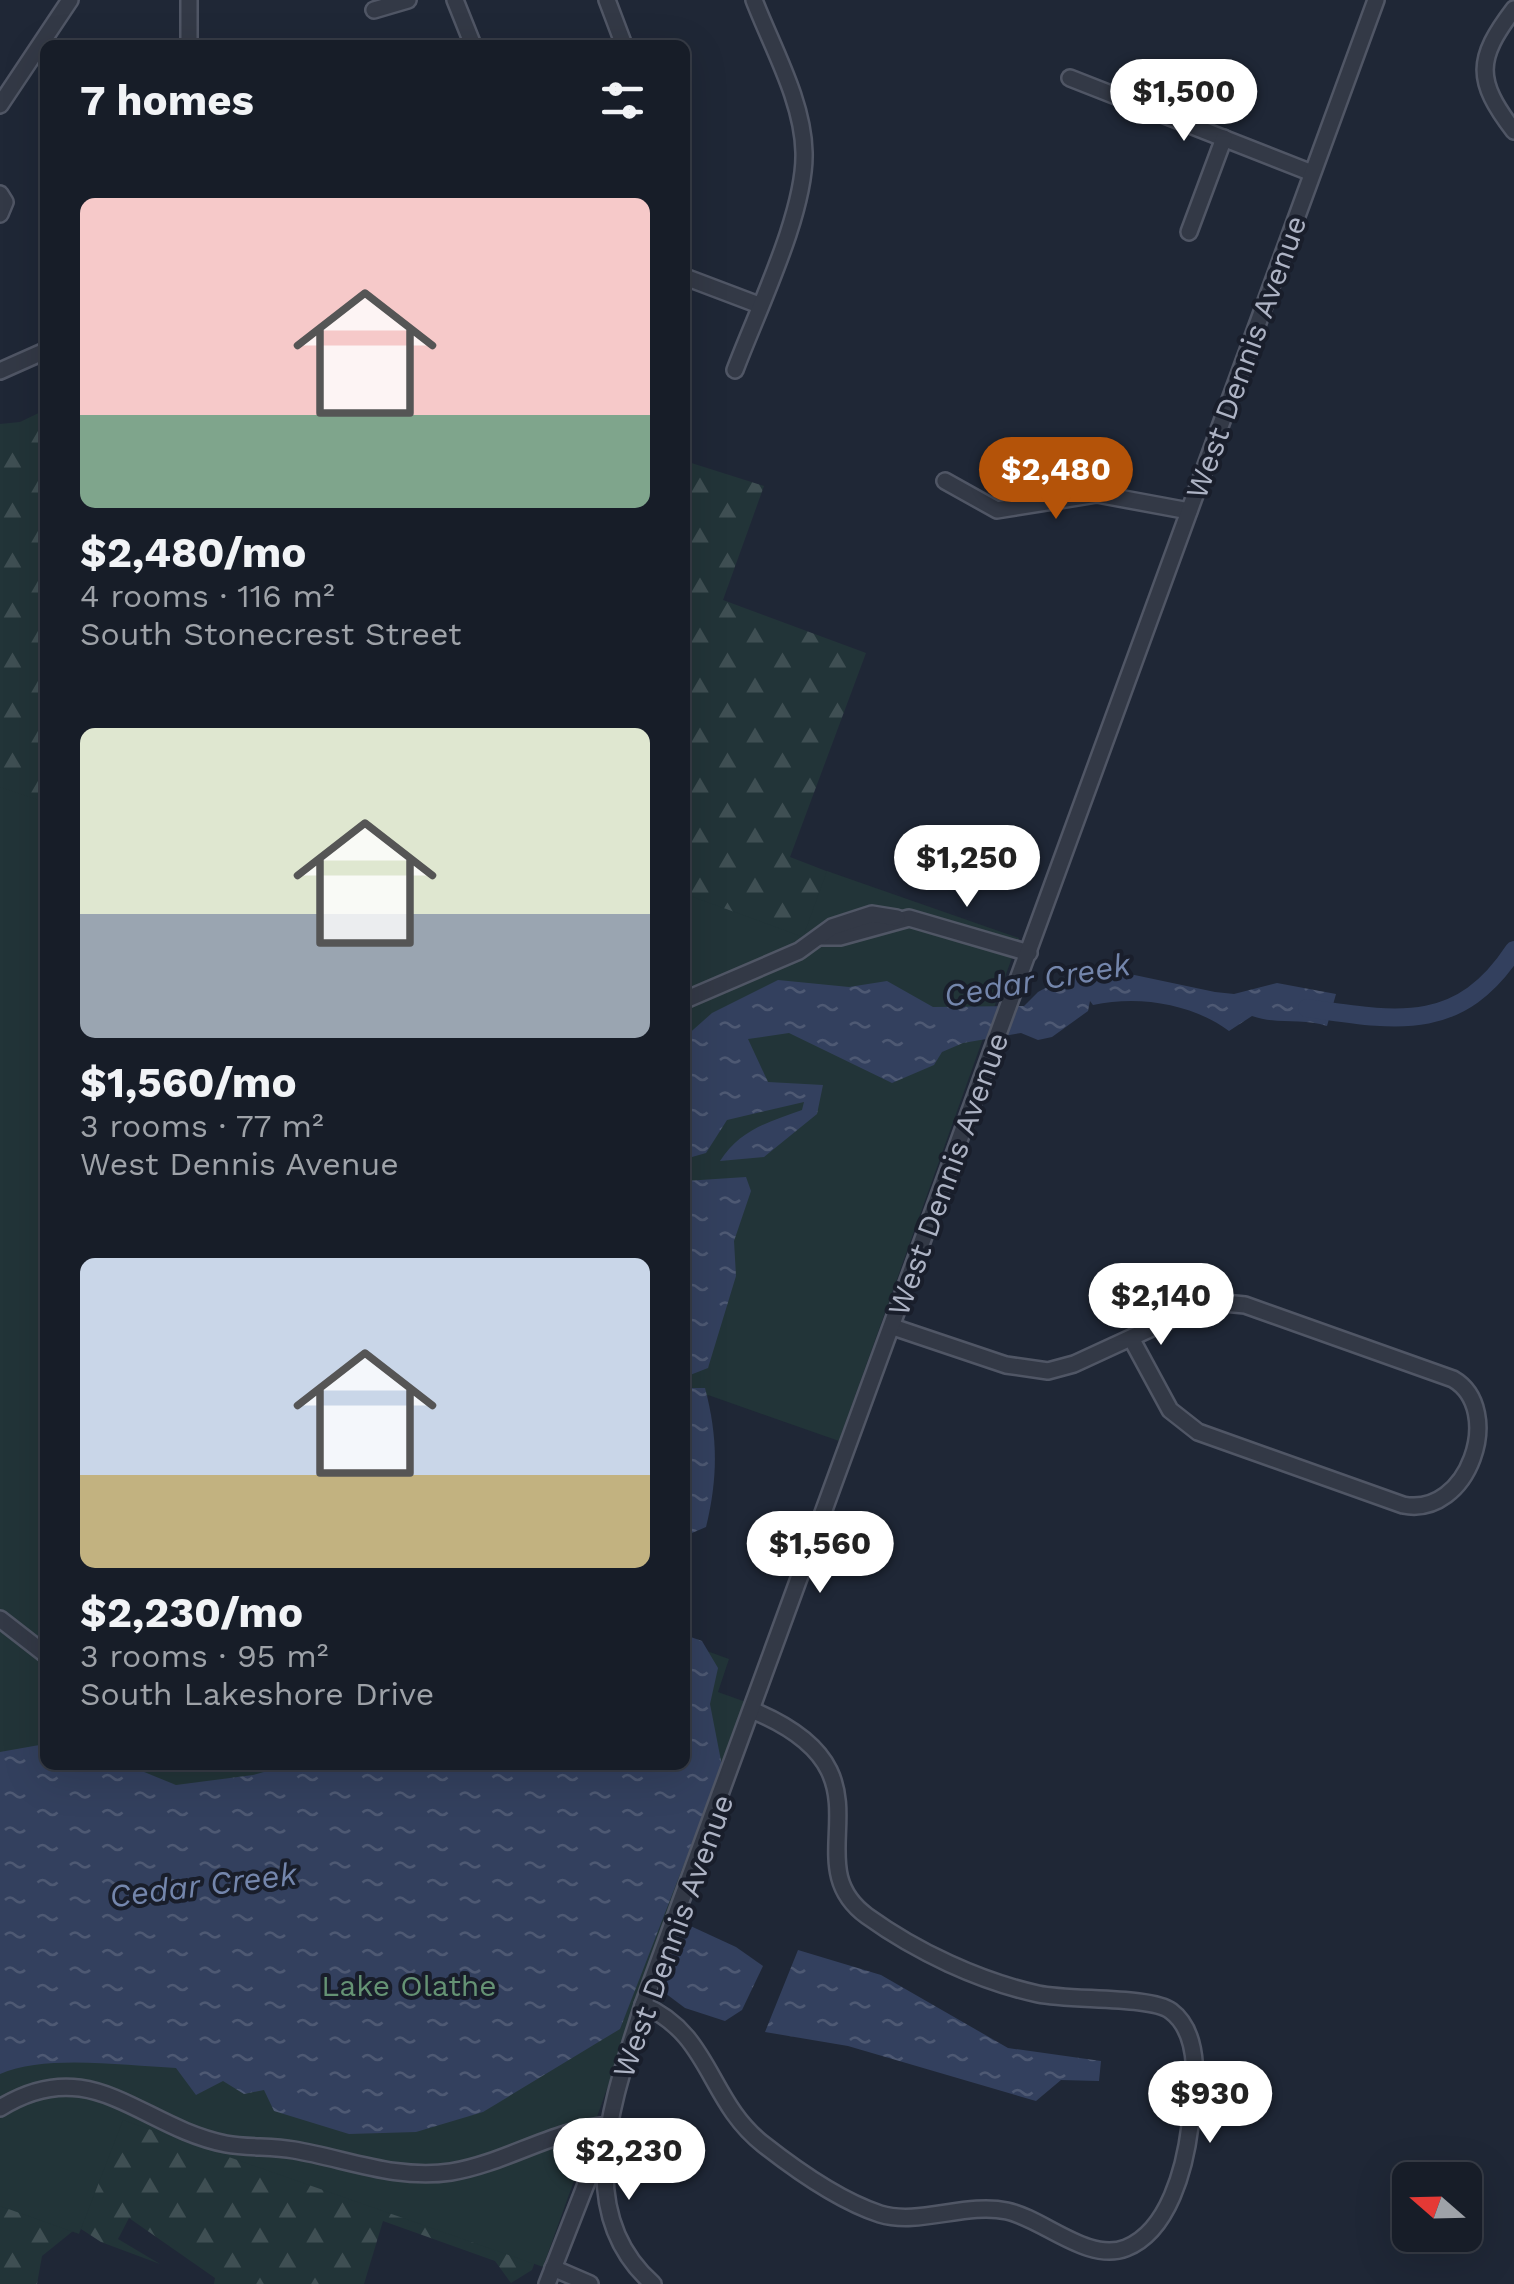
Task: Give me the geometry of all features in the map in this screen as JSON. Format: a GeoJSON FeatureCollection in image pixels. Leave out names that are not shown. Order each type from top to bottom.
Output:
{"type":"FeatureCollection","features":[{"type":"Feature","properties":{"kind":"street"},"geometry":{"type":"LineString","coordinates":[[43,40],[70,0]]}},
{"type":"Feature","properties":{"kind":"street"},"geometry":{"type":"LineString","coordinates":[[189,0],[189,40]]}},
{"type":"Feature","properties":{"kind":"street"},"geometry":{"type":"LineString","coordinates":[[374,10],[408,0]]}},
{"type":"Feature","properties":{"kind":"street"},"geometry":{"type":"LineString","coordinates":[[455,0],[471,40]]}},
{"type":"Feature","properties":{"kind":"street"},"geometry":{"type":"LineString","coordinates":[[607,0],[622,40]]}},
{"type":"Feature","properties":{"kind":"street"},"geometry":{"type":"LineString","coordinates":[[735,370],[794,211],[804,154],[794,106],[754,0]]}},
{"type":"Feature","properties":{"kind":"street","name":"West Dennis Avenue"},"geometry":{"type":"LineString","coordinates":[[610,2125],[643,2005],[754,1711],[1376,0]]}},
{"type":"Feature","properties":{"kind":"street"},"geometry":{"type":"LineString","coordinates":[[1514,9],[1492,37],[1483,72],[1493,102],[1514,131]]}},
{"type":"Feature","properties":{"kind":"street"},"geometry":{"type":"LineString","coordinates":[[0,104],[40,45]]}},
{"type":"Feature","properties":{"kind":"street"},"geometry":{"type":"LineString","coordinates":[[1070,78],[1312,173]]}},
{"type":"Feature","properties":{"kind":"street"},"geometry":{"type":"LineString","coordinates":[[1189,232],[1224,138]]}},
{"type":"Feature","properties":{"kind":"street"},"geometry":{"type":"LineString","coordinates":[[0,194],[5,202],[0,214]]}},
{"type":"Feature","properties":{"kind":"street"},"geometry":{"type":"LineString","coordinates":[[690,279],[759,305]]}},
{"type":"Feature","properties":{"kind":"street"},"geometry":{"type":"LineString","coordinates":[[0,371],[40,353]]}},
{"type":"Feature","properties":{"kind":"street"},"geometry":{"type":"LineString","coordinates":[[945,482],[997,510],[1097,494],[1189,512]]}},
{"type":"Feature","properties":{"kind":"street"},"geometry":{"type":"LineString","coordinates":[[690,998],[798,951],[820,937],[886,926],[897,918],[940,925],[1029,953]]}},
{"type":"Feature","properties":{"kind":"street"},"geometry":{"type":"LineString","coordinates":[[893,1327],[1033,1371],[1058,1370],[1202,1305],[1234,1304],[1442,1375],[1472,1394],[1478,1407],[1479,1430],[1451,1495],[1420,1508],[1198,1432],[1170,1410],[1131,1338]]}},
{"type":"Feature","properties":{"kind":"street"},"geometry":{"type":"LineString","coordinates":[[0,1619],[40,1650]]}},
{"type":"Feature","properties":{"kind":"street"},"geometry":{"type":"LineString","coordinates":[[643,2005],[666,2015],[688,2035],[722,2098],[755,2138],[878,2213],[902,2216],[996,2209],[1032,2218],[1096,2250],[1117,2251],[1150,2230],[1174,2188],[1194,2099],[1190,2046],[1178,2017],[1147,2002],[1082,2002],[1002,1984],[917,1947],[864,1914],[846,1895],[836,1867],[840,1805],[832,1773],[805,1740],[754,1711]]}},
{"type":"Feature","properties":{"kind":"street"},"geometry":{"type":"LineString","coordinates":[[0,2108],[44,2086],[73,2086],[123,2100],[211,2140],[292,2150],[407,2174],[475,2166],[578,2129],[610,2125]]}},
{"type":"Feature","properties":{"kind":"street"},"geometry":{"type":"LineString","coordinates":[[590,2284],[550,2276],[610,2125]]}},
{"type":"Feature","properties":{"kind":"street"},"geometry":{"type":"LineString","coordinates":[[610,2125],[604,2178],[608,2213],[625,2253],[653,2284]]}},
{"type":"Feature","properties":{"kind":"green space"},"geometry":{"type":"Polygon","coordinates":[[[40,412],[40,813],[0,799],[0,424],[20,422],[40,412]]]}},
{"type":"Feature","properties":{"kind":"green space"},"geometry":{"type":"Polygon","coordinates":[[[690,463],[764,486],[723,600],[866,653],[790,857],[870,888],[871,911],[690,985],[690,463]]]}},
{"type":"Feature","properties":{"kind":"green space","name":"Lake Olathe"},"geometry":{"type":"Polygon","coordinates":[[[0,787],[40,800],[40,1770],[690,1770],[690,1645],[729,1659],[718,1692],[746,1702],[543,2267],[123,2120],[79,2234],[0,2206],[0,787]]]}},
{"type":"Feature","properties":{"kind":"green space"},"geometry":{"type":"Polygon","coordinates":[[[827,871],[1019,938],[839,1441],[708,1395],[690,1443],[690,896],[803,937],[827,871]]]}},
{"type":"Feature","properties":{"kind":"green space"},"geometry":{"type":"Polygon","coordinates":[[[58,2091],[551,2216],[532,2270],[511,2283],[495,2261],[383,2221],[364,2284],[214,2284],[215,2278],[129,2218],[118,2239],[160,2264],[101,2242],[78,2227],[42,2256],[37,2284],[0,2284],[0,2117],[58,2091]]]}},
{"type":"Feature","properties":{"kind":"water"},"geometry":{"type":"Polygon","coordinates":[[[1087,965],[1215,992],[1234,994],[1277,983],[1336,994],[1327,1026],[1252,1016],[1229,1031],[1198,1014],[1164,1004],[1128,1001],[1093,1005],[1090,1001],[1088,1011],[1052,1037],[1038,1040],[1021,1033],[963,1043],[942,1052],[934,1065],[892,1083],[789,1033],[748,1039],[768,1082],[823,1085],[817,1114],[764,1157],[720,1161],[746,1134],[802,1110],[804,1102],[727,1120],[706,1153],[690,1158],[690,1033],[712,1013],[778,980],[849,987],[887,981],[933,1007],[1024,1006],[1038,992],[1073,973],[1088,980],[1087,965]]]}},
{"type":"Feature","properties":{"kind":"water"},"geometry":{"type":"Polygon","coordinates":[[[746,1177],[751,1191],[734,1241],[736,1276],[708,1368],[690,1375],[690,1181],[746,1177]]]}},
{"type":"Feature","properties":{"kind":"water"},"geometry":{"type":"Polygon","coordinates":[[[690,1388],[705,1388],[712,1424],[715,1458],[706,1527],[690,1534],[690,1388]]]}},
{"type":"Feature","properties":{"kind":"water","name":"Lake Olathe"},"geometry":{"type":"Polygon","coordinates":[[[690,1637],[702,1641],[718,1668],[710,1704],[722,1766],[620,2029],[483,2112],[416,2132],[349,2134],[274,2111],[264,2090],[244,2094],[223,2081],[196,2095],[176,2068],[62,2063],[39,2064],[0,2074],[0,1752],[40,1745],[40,1770],[139,1770],[176,1785],[271,1770],[690,1770],[690,1637]]]}},
{"type":"Feature","properties":{"kind":"water"},"geometry":{"type":"Polygon","coordinates":[[[684,1923],[736,1947],[763,1966],[742,2010],[725,2021],[685,2008],[661,1990],[665,1966],[684,1923]]]}},
{"type":"Feature","properties":{"kind":"water"},"geometry":{"type":"Polygon","coordinates":[[[798,1950],[881,1975],[1008,2048],[1101,2061],[1099,2081],[1061,2080],[1036,2101],[848,2046],[765,2032],[798,1950]]]}},
{"type":"Feature","properties":{"kind":"waterway","name":"Cedar Creek"},"geometry":{"type":"LineString","coordinates":[[1307,1008],[1397,1018],[1448,1009],[1493,977],[1514,950]]}}]}
